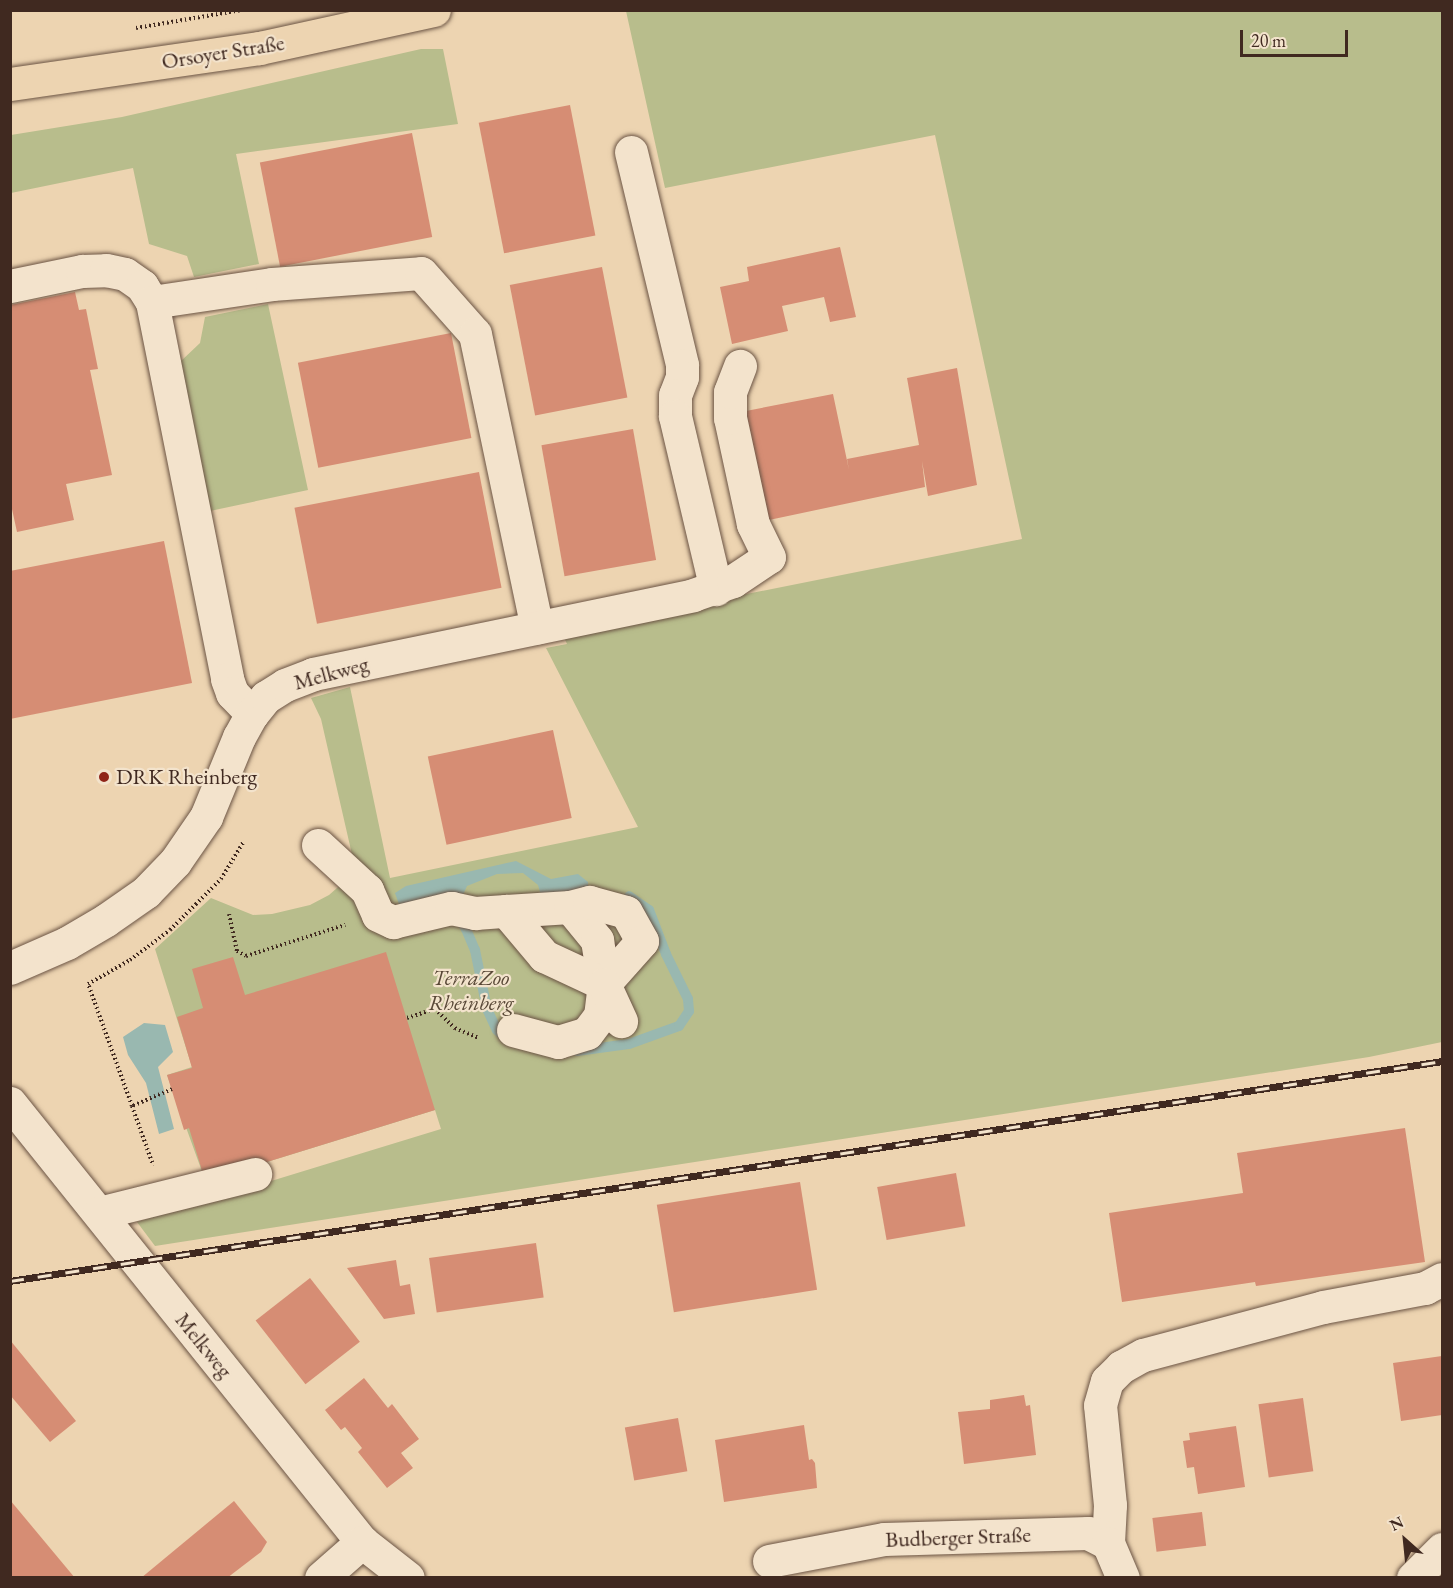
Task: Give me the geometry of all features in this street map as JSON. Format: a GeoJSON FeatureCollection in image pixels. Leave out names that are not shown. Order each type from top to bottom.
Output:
{"type":"FeatureCollection","features":[{"type":"Feature","properties":{"kind":"main road","name":"Orsoyer Straße"},"geometry":{"type":"LineString","coordinates":[[10,84],[259,48],[434,10]]}},
{"type":"Feature","properties":{"kind":"street"},"geometry":{"type":"LineString","coordinates":[[632,152],[682,365],[682,377],[675,395],[675,416],[716,589]]}},
{"type":"Feature","properties":{"kind":"street"},"geometry":{"type":"LineString","coordinates":[[10,286],[82,271],[106,270],[125,274],[142,286],[152,302],[227,680],[232,693],[252,714]]}},
{"type":"Feature","properties":{"kind":"street"},"geometry":{"type":"LineString","coordinates":[[152,302],[272,284],[422,273],[475,334],[537,628]]}},
{"type":"Feature","properties":{"kind":"street","name":"Melkweg"},"geometry":{"type":"LineString","coordinates":[[10,968],[68,943],[146,892],[175,862],[206,818],[239,737],[252,714],[266,698],[285,685],[313,674],[716,589],[748,573],[769,557],[753,524],[730,418],[730,392],[740,366]]}},
{"type":"Feature","properties":{"kind":"street"},"geometry":{"type":"LineString","coordinates":[[318,845],[367,890],[378,915],[393,922],[451,908],[476,913],[570,907],[589,902],[626,912],[642,941],[604,984],[600,1016],[587,1033],[558,1042],[500,1035]]}},
{"type":"Feature","properties":{"kind":"street"},"geometry":{"type":"LineString","coordinates":[[570,907],[597,940],[604,984],[621,1021]]}},
{"type":"Feature","properties":{"kind":"street"},"geometry":{"type":"LineString","coordinates":[[506,911],[544,956],[604,984]]}},
{"type":"Feature","properties":{"kind":"street","name":"Melkweg"},"geometry":{"type":"LineString","coordinates":[[10,1102],[362,1542],[408,1578]]}},
{"type":"Feature","properties":{"kind":"street"},"geometry":{"type":"LineString","coordinates":[[99,1213],[255,1174]]}},
{"type":"Feature","properties":{"kind":"street"},"geometry":{"type":"LineString","coordinates":[[1123,1578],[1108,1543],[1110,1504],[1100,1405],[1107,1381],[1122,1366],[1143,1355],[1323,1307],[1425,1288],[1443,1279]]}},
{"type":"Feature","properties":{"kind":"street","name":"Budberger Straße"},"geometry":{"type":"LineString","coordinates":[[769,1561],[884,1539],[1088,1533],[1108,1543]]}},
{"type":"Feature","properties":{"kind":"street"},"geometry":{"type":"LineString","coordinates":[[321,1578],[362,1542]]}},
{"type":"Feature","properties":{"kind":"street"},"geometry":{"type":"LineString","coordinates":[[1413,1578],[1443,1549]]}},
{"type":"Feature","properties":{"kind":"path"},"geometry":{"type":"LineString","coordinates":[[130,28],[242,10]]}},
{"type":"Feature","properties":{"kind":"path"},"geometry":{"type":"LineString","coordinates":[[165,1197],[88,984],[130,960],[170,930],[221,879],[244,841]]}},
{"type":"Feature","properties":{"kind":"path"},"geometry":{"type":"LineString","coordinates":[[229,914],[237,951],[246,956],[378,915]]}},
{"type":"Feature","properties":{"kind":"path"},"geometry":{"type":"LineString","coordinates":[[406,1018],[435,1009],[455,1028],[500,1035]]}},
{"type":"Feature","properties":{"kind":"path"},"geometry":{"type":"LineString","coordinates":[[132,1106],[172,1089]]}},
{"type":"Feature","properties":{"kind":"green space","name":"TerraZoo Rheinberg"},"geometry":{"type":"Polygon","coordinates":[[[626,11],[1442,11],[1442,1042],[1369,1057],[155,1246],[137,1222],[441,1129],[435,1110],[254,1166],[204,1177],[167,1075],[192,1067],[155,949],[211,898],[253,915],[272,914],[310,905],[329,895],[345,881],[353,859],[321,719],[311,698],[350,687],[390,878],[638,827],[546,648],[567,644],[561,631],[1022,539],[935,135],[665,188],[626,11]]]}},
{"type":"Feature","properties":{"kind":"green space"},"geometry":{"type":"Polygon","coordinates":[[[421,49],[443,49],[458,124],[236,154],[259,264],[194,277],[187,256],[149,244],[133,168],[11,193],[11,135],[122,117],[421,49]]]}},
{"type":"Feature","properties":{"kind":"green space"},"geometry":{"type":"Polygon","coordinates":[[[268,304],[308,490],[210,511],[180,362],[200,343],[205,317],[268,304]]]}},
{"type":"Feature","properties":{"kind":"water"},"geometry":{"type":"Polygon","coordinates":[[[516,861],[551,879],[578,874],[588,882],[587,899],[542,899],[538,885],[523,873],[497,874],[467,886],[463,895],[400,907],[395,893],[406,886],[516,861]]]}},
{"type":"Feature","properties":{"kind":"water"},"geometry":{"type":"Polygon","coordinates":[[[144,1023],[165,1025],[173,1052],[158,1067],[174,1129],[159,1134],[146,1083],[128,1055],[123,1037],[144,1023]]]}},
{"type":"Feature","properties":{"kind":"building"},"geometry":{"type":"Polygon","coordinates":[[[570,105],[595,236],[504,253],[479,123],[570,105]]]}},
{"type":"Feature","properties":{"kind":"building"},"geometry":{"type":"Polygon","coordinates":[[[412,133],[432,237],[280,267],[260,163],[412,133]]]}},
{"type":"Feature","properties":{"kind":"building"},"geometry":{"type":"Polygon","coordinates":[[[840,247],[856,317],[830,322],[824,297],[782,306],[788,331],[732,344],[720,287],[749,281],[747,267],[840,247]]]}},
{"type":"Feature","properties":{"kind":"building"},"geometry":{"type":"Polygon","coordinates":[[[602,267],[627,398],[535,415],[510,285],[602,267]]]}},
{"type":"Feature","properties":{"kind":"building"},"geometry":{"type":"Polygon","coordinates":[[[75,292],[79,310],[86,309],[98,369],[90,370],[112,475],[66,484],[74,520],[17,532],[10,500],[10,305],[75,292]]]}},
{"type":"Feature","properties":{"kind":"building"},"geometry":{"type":"Polygon","coordinates":[[[451,333],[471,438],[318,468],[298,363],[451,333]]]}},
{"type":"Feature","properties":{"kind":"building"},"geometry":{"type":"Polygon","coordinates":[[[957,368],[977,485],[928,496],[922,461],[925,487],[769,520],[746,411],[833,394],[849,470],[847,459],[919,445],[907,378],[957,368]]]}},
{"type":"Feature","properties":{"kind":"building"},"geometry":{"type":"Polygon","coordinates":[[[633,429],[656,560],[565,576],[541,445],[633,429]]]}},
{"type":"Feature","properties":{"kind":"building"},"geometry":{"type":"Polygon","coordinates":[[[479,472],[502,588],[317,624],[294,508],[479,472]]]}},
{"type":"Feature","properties":{"kind":"building"},"geometry":{"type":"Polygon","coordinates":[[[164,541],[192,683],[10,719],[10,571],[164,541]]]}},
{"type":"Feature","properties":{"kind":"building"},"geometry":{"type":"Polygon","coordinates":[[[553,730],[572,818],[447,845],[428,757],[553,730]]]}},
{"type":"Feature","properties":{"kind":"building"},"geometry":{"type":"Polygon","coordinates":[[[386,952],[435,1110],[254,1166],[204,1177],[189,1128],[184,1130],[167,1075],[192,1068],[177,1017],[203,1008],[192,969],[233,957],[245,995],[386,952]]]}},
{"type":"Feature","properties":{"kind":"building"},"geometry":{"type":"Polygon","coordinates":[[[1405,1128],[1425,1262],[1256,1286],[1255,1282],[1122,1302],[1109,1213],[1243,1193],[1237,1153],[1405,1128]]]}},
{"type":"Feature","properties":{"kind":"building"},"geometry":{"type":"Polygon","coordinates":[[[956,1173],[965,1226],[887,1240],[877,1187],[956,1173]]]}},
{"type":"Feature","properties":{"kind":"building"},"geometry":{"type":"Polygon","coordinates":[[[800,1182],[817,1290],[674,1312],[657,1205],[800,1182]]]}},
{"type":"Feature","properties":{"kind":"building"},"geometry":{"type":"Polygon","coordinates":[[[536,1243],[544,1297],[437,1312],[429,1258],[536,1243]]]}},
{"type":"Feature","properties":{"kind":"building"},"geometry":{"type":"Polygon","coordinates":[[[396,1260],[400,1286],[410,1284],[415,1314],[384,1319],[347,1268],[396,1260]]]}},
{"type":"Feature","properties":{"kind":"building"},"geometry":{"type":"Polygon","coordinates":[[[310,1278],[360,1342],[305,1384],[256,1320],[310,1278]]]}},
{"type":"Feature","properties":{"kind":"building"},"geometry":{"type":"Polygon","coordinates":[[[10,1340],[76,1421],[50,1442],[10,1395],[10,1340]]]}},
{"type":"Feature","properties":{"kind":"building"},"geometry":{"type":"Polygon","coordinates":[[[1442,1356],[1442,1415],[1401,1421],[1393,1363],[1442,1356]]]}},
{"type":"Feature","properties":{"kind":"building"},"geometry":{"type":"Polygon","coordinates":[[[364,1378],[388,1408],[392,1404],[419,1439],[401,1453],[413,1468],[387,1488],[358,1452],[362,1448],[345,1427],[341,1430],[325,1410],[364,1378]]]}},
{"type":"Feature","properties":{"kind":"building"},"geometry":{"type":"Polygon","coordinates":[[[1024,1395],[1026,1406],[1030,1405],[1036,1455],[964,1464],[958,1412],[990,1409],[990,1400],[1024,1395]]]}},
{"type":"Feature","properties":{"kind":"building"},"geometry":{"type":"Polygon","coordinates":[[[1303,1398],[1313,1471],[1269,1478],[1258,1404],[1303,1398]]]}},
{"type":"Feature","properties":{"kind":"building"},"geometry":{"type":"Polygon","coordinates":[[[678,1418],[687,1471],[634,1481],[625,1427],[678,1418]]]}},
{"type":"Feature","properties":{"kind":"building"},"geometry":{"type":"Polygon","coordinates":[[[804,1425],[809,1460],[812,1459],[815,1463],[817,1488],[724,1502],[715,1440],[804,1425]]]}},
{"type":"Feature","properties":{"kind":"building"},"geometry":{"type":"Polygon","coordinates":[[[1236,1426],[1245,1487],[1198,1494],[1194,1467],[1187,1468],[1183,1441],[1190,1440],[1189,1433],[1236,1426]]]}},
{"type":"Feature","properties":{"kind":"building"},"geometry":{"type":"Polygon","coordinates":[[[10,1500],[75,1578],[10,1578],[10,1500]]]}},
{"type":"Feature","properties":{"kind":"building"},"geometry":{"type":"Polygon","coordinates":[[[234,1501],[267,1542],[261,1552],[227,1578],[141,1578],[234,1501]]]}},
{"type":"Feature","properties":{"kind":"building"},"geometry":{"type":"Polygon","coordinates":[[[1202,1512],[1206,1546],[1157,1552],[1152,1518],[1202,1512]]]}},
{"type":"Feature","properties":{"kind":"waterway"},"geometry":{"type":"LineString","coordinates":[[577,1051],[629,1044],[679,1026],[689,1011],[688,999],[666,954],[649,910],[629,896]]}},
{"type":"Feature","properties":{"kind":"waterway"},"geometry":{"type":"LineString","coordinates":[[456,921],[460,920],[466,929],[475,950],[487,1009],[497,1030],[507,1039]]}},
{"type":"Feature","properties":{"kind":"railway"},"geometry":{"type":"LineString","coordinates":[[10,1281],[1442,1061]]}},
{"type":"Feature","properties":{"kind":"place","name":"DRK Rheinberg"},"geometry":{"type":"Point","coordinates":[104,777]}}]}
